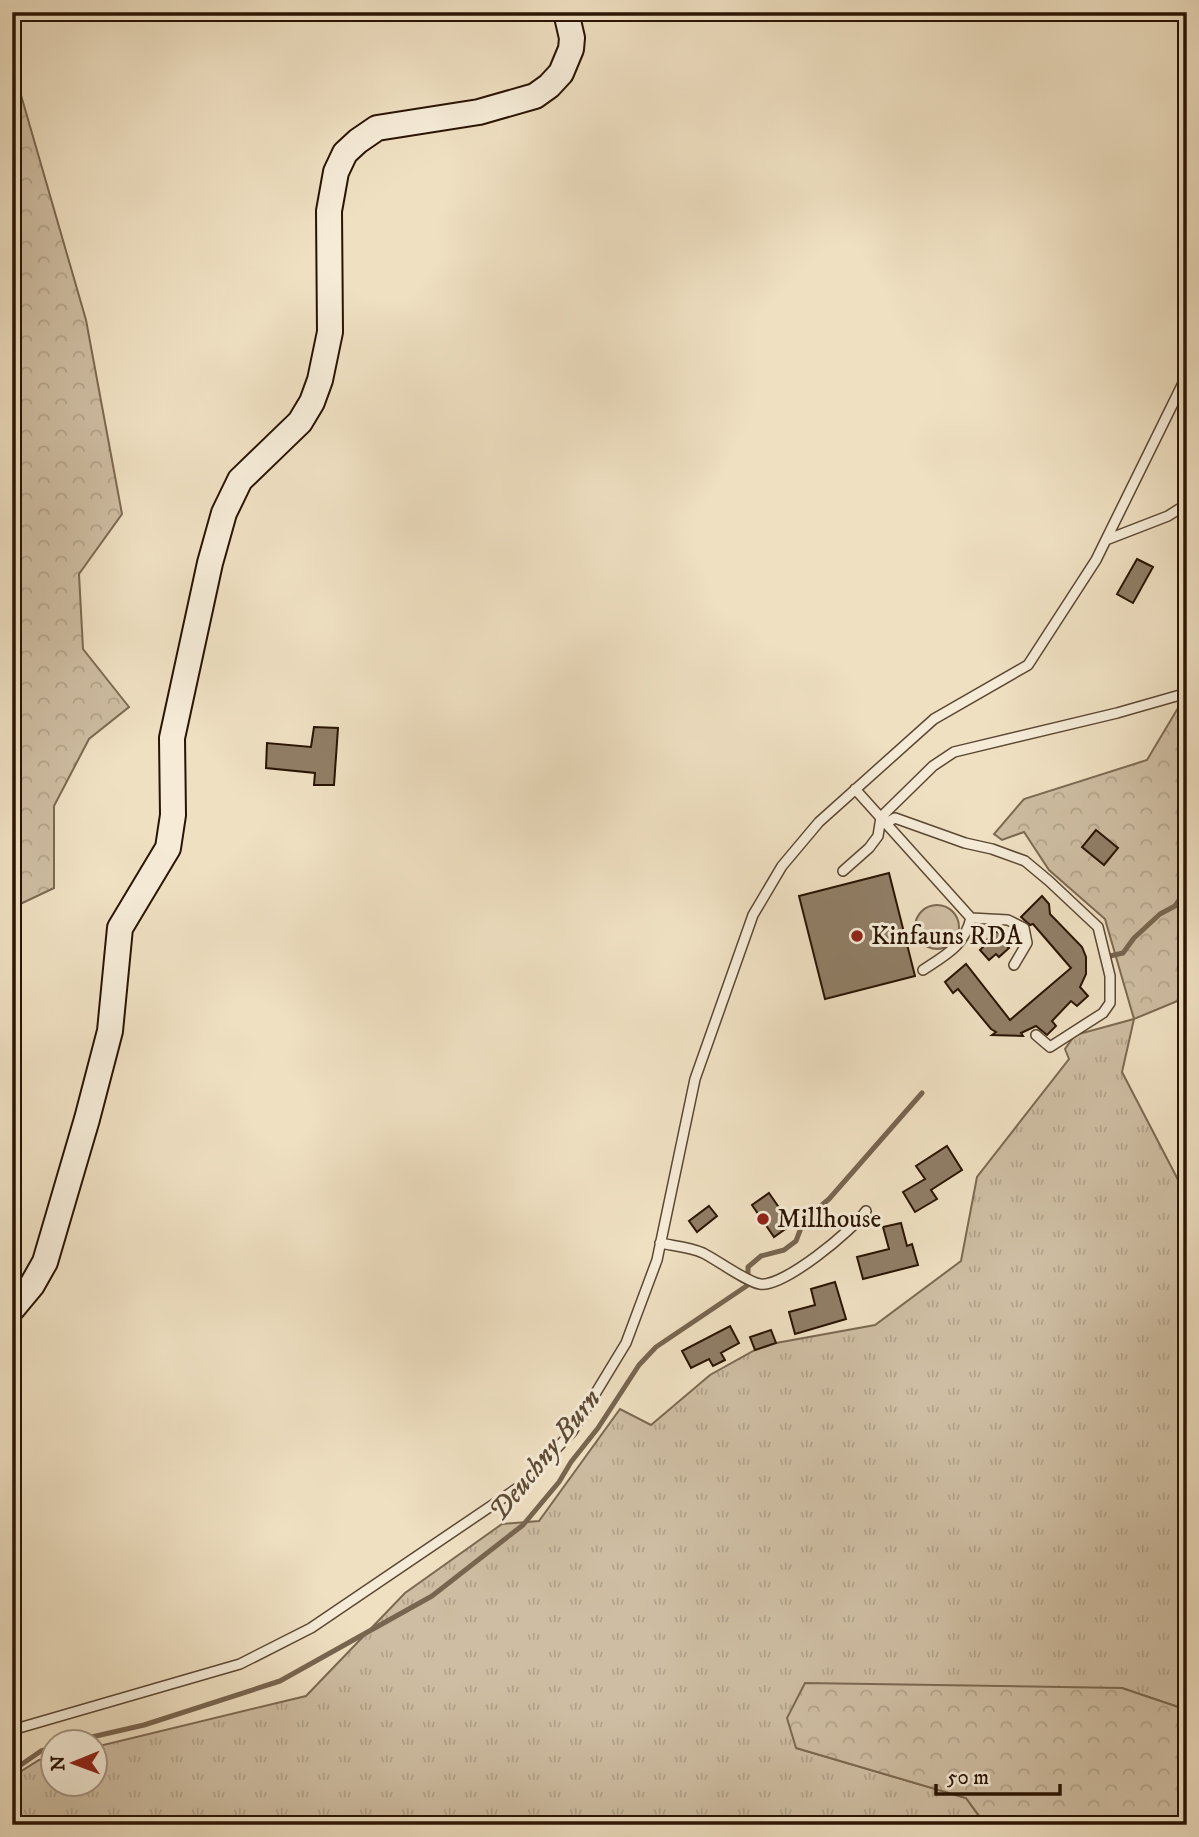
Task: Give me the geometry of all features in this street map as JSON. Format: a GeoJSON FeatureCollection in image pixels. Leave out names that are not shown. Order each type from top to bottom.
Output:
{"type":"FeatureCollection","features":[{"type":"Feature","properties":{"kind":"street"},"geometry":{"type":"LineString","coordinates":[[12,1309],[32,1285],[46,1262],[87,1119],[110,1031],[120,928],[168,848],[173,815],[172,737],[210,563],[224,513],[240,480],[300,422],[312,402],[320,380],[330,332],[329,211],[336,172],[345,153],[377,128],[479,112],[516,103],[542,91],[561,73],[569,58],[572,38],[566,12]]}},
{"type":"Feature","properties":{"kind":"lane"},"geometry":{"type":"LineString","coordinates":[[12,1730],[240,1664],[311,1628],[522,1485],[572,1432],[626,1343],[657,1260],[695,1079],[753,915],[782,866],[819,822],[855,789],[934,719],[1028,665],[1096,560],[1187,375]]}},
{"type":"Feature","properties":{"kind":"lane"},"geometry":{"type":"LineString","coordinates":[[1106,540],[1168,516],[1187,504]]}},
{"type":"Feature","properties":{"kind":"lane"},"geometry":{"type":"LineString","coordinates":[[843,871],[874,842],[883,820],[933,766],[954,752],[1117,713],[1187,693]]}},
{"type":"Feature","properties":{"kind":"lane"},"geometry":{"type":"LineString","coordinates":[[855,789],[971,918],[1008,920],[1024,928],[1027,943],[1014,965]]}},
{"type":"Feature","properties":{"kind":"lane"},"geometry":{"type":"LineString","coordinates":[[883,820],[895,818],[965,844],[992,849],[1025,861],[1098,927],[1110,976],[1110,1003],[1103,1013],[1050,1047],[1036,1035]]}},
{"type":"Feature","properties":{"kind":"lane"},"geometry":{"type":"LineString","coordinates":[[923,970],[958,945],[967,933],[971,918]]}},
{"type":"Feature","properties":{"kind":"lane"},"geometry":{"type":"LineString","coordinates":[[660,1243],[700,1252],[760,1284],[774,1283],[822,1253],[860,1220],[866,1211]]}},
{"type":"Feature","properties":{"kind":"green space"},"geometry":{"type":"Polygon","coordinates":[[[12,64],[86,320],[122,514],[79,574],[83,649],[129,707],[89,739],[54,806],[54,888],[12,908],[12,64]]]}},
{"type":"Feature","properties":{"kind":"green space"},"geometry":{"type":"Polygon","coordinates":[[[1187,693],[1187,997],[1134,1019],[1105,919],[1049,870],[1024,832],[1002,840],[994,834],[1024,799],[1147,760],[1187,693]]]}},
{"type":"Feature","properties":{"kind":"green space"},"geometry":{"type":"Polygon","coordinates":[[[937,905],[946,906],[953,911],[958,918],[958,936],[953,943],[946,948],[937,949],[928,948],[921,943],[916,936],[915,927],[916,918],[921,911],[928,906],[937,905]]]}},
{"type":"Feature","properties":{"kind":"green space"},"geometry":{"type":"Polygon","coordinates":[[[1134,1019],[1122,1072],[1187,1197],[1187,1710],[1122,1688],[796,1748],[966,1798],[985,1825],[12,1825],[12,1777],[38,1761],[38,1798],[108,1798],[108,1744],[306,1696],[405,1593],[502,1524],[539,1521],[620,1409],[651,1425],[710,1375],[755,1350],[776,1343],[875,1325],[961,1261],[977,1177],[1069,1059],[1065,1049],[1075,1035],[1134,1019]]]}},
{"type":"Feature","properties":{"kind":"green space"},"geometry":{"type":"Polygon","coordinates":[[[805,1683],[1122,1688],[1187,1710],[1187,1825],[986,1825],[966,1798],[796,1748],[787,1718],[805,1683]]]}},
{"type":"Feature","properties":{"kind":"building"},"geometry":{"type":"Polygon","coordinates":[[[1137,559],[1153,567],[1133,603],[1117,594],[1137,559]]]}},
{"type":"Feature","properties":{"kind":"building"},"geometry":{"type":"Polygon","coordinates":[[[314,727],[338,728],[334,785],[314,785],[315,773],[266,768],[267,743],[311,747],[314,727]]]}},
{"type":"Feature","properties":{"kind":"building"},"geometry":{"type":"Polygon","coordinates":[[[1096,830],[1118,848],[1104,865],[1082,847],[1096,830]]]}},
{"type":"Feature","properties":{"kind":"building","name":"Kinfauns RDA"},"geometry":{"type":"Polygon","coordinates":[[[889,873],[915,976],[825,999],[799,896],[889,873]]]}},
{"type":"Feature","properties":{"kind":"building"},"geometry":{"type":"Polygon","coordinates":[[[1042,896],[1049,904],[1050,914],[1082,947],[1086,957],[1086,974],[1080,987],[1088,996],[1077,1006],[1071,1001],[1052,1021],[1056,1026],[1047,1035],[1036,1026],[1021,1033],[1023,1036],[992,1035],[996,1032],[958,989],[953,993],[945,982],[966,964],[1010,1020],[1071,968],[1033,924],[1030,925],[1021,917],[1042,896]]]}},
{"type":"Feature","properties":{"kind":"building"},"geometry":{"type":"Polygon","coordinates":[[[997,931],[1009,948],[999,957],[996,954],[989,960],[980,950],[985,945],[983,943],[997,931]]]}},
{"type":"Feature","properties":{"kind":"building"},"geometry":{"type":"Polygon","coordinates":[[[947,1146],[962,1170],[931,1190],[937,1199],[915,1212],[903,1192],[925,1179],[916,1166],[947,1146]]]}},
{"type":"Feature","properties":{"kind":"building"},"geometry":{"type":"Polygon","coordinates":[[[769,1193],[791,1225],[774,1237],[752,1205],[769,1193]]]}},
{"type":"Feature","properties":{"kind":"building"},"geometry":{"type":"Polygon","coordinates":[[[709,1206],[717,1216],[697,1232],[689,1221],[709,1206]]]}},
{"type":"Feature","properties":{"kind":"building"},"geometry":{"type":"Polygon","coordinates":[[[901,1223],[907,1246],[912,1244],[918,1265],[863,1279],[857,1257],[889,1249],[883,1227],[901,1223]]]}},
{"type":"Feature","properties":{"kind":"building"},"geometry":{"type":"Polygon","coordinates":[[[835,1282],[846,1319],[795,1334],[789,1312],[815,1305],[811,1289],[835,1282]]]}},
{"type":"Feature","properties":{"kind":"building"},"geometry":{"type":"Polygon","coordinates":[[[730,1326],[739,1343],[721,1353],[725,1360],[713,1366],[709,1359],[691,1368],[682,1351],[730,1326]]]}},
{"type":"Feature","properties":{"kind":"building"},"geometry":{"type":"Polygon","coordinates":[[[771,1330],[776,1343],[755,1350],[750,1337],[771,1330]]]}},
{"type":"Feature","properties":{"kind":"waterway"},"geometry":{"type":"LineString","coordinates":[[1110,956],[1123,953],[1134,938],[1160,914],[1175,906],[1187,889]]}},
{"type":"Feature","properties":{"kind":"waterway","name":"Deuchny Burn"},"geometry":{"type":"LineString","coordinates":[[108,1733],[144,1725],[280,1681],[432,1596],[523,1525],[559,1482],[639,1365],[656,1347],[748,1285],[748,1267],[761,1256],[784,1250],[796,1241],[804,1220],[829,1199],[922,1093]]}},
{"type":"Feature","properties":{"kind":"waterway","name":"Deuchny Burn"},"geometry":{"type":"LineString","coordinates":[[12,1771],[38,1753]]}},
{"type":"Feature","properties":{"kind":"place","name":"Kinfauns RDA"},"geometry":{"type":"Point","coordinates":[857,936]}},
{"type":"Feature","properties":{"kind":"place","name":"Millhouse"},"geometry":{"type":"Point","coordinates":[763,1219]}}]}
